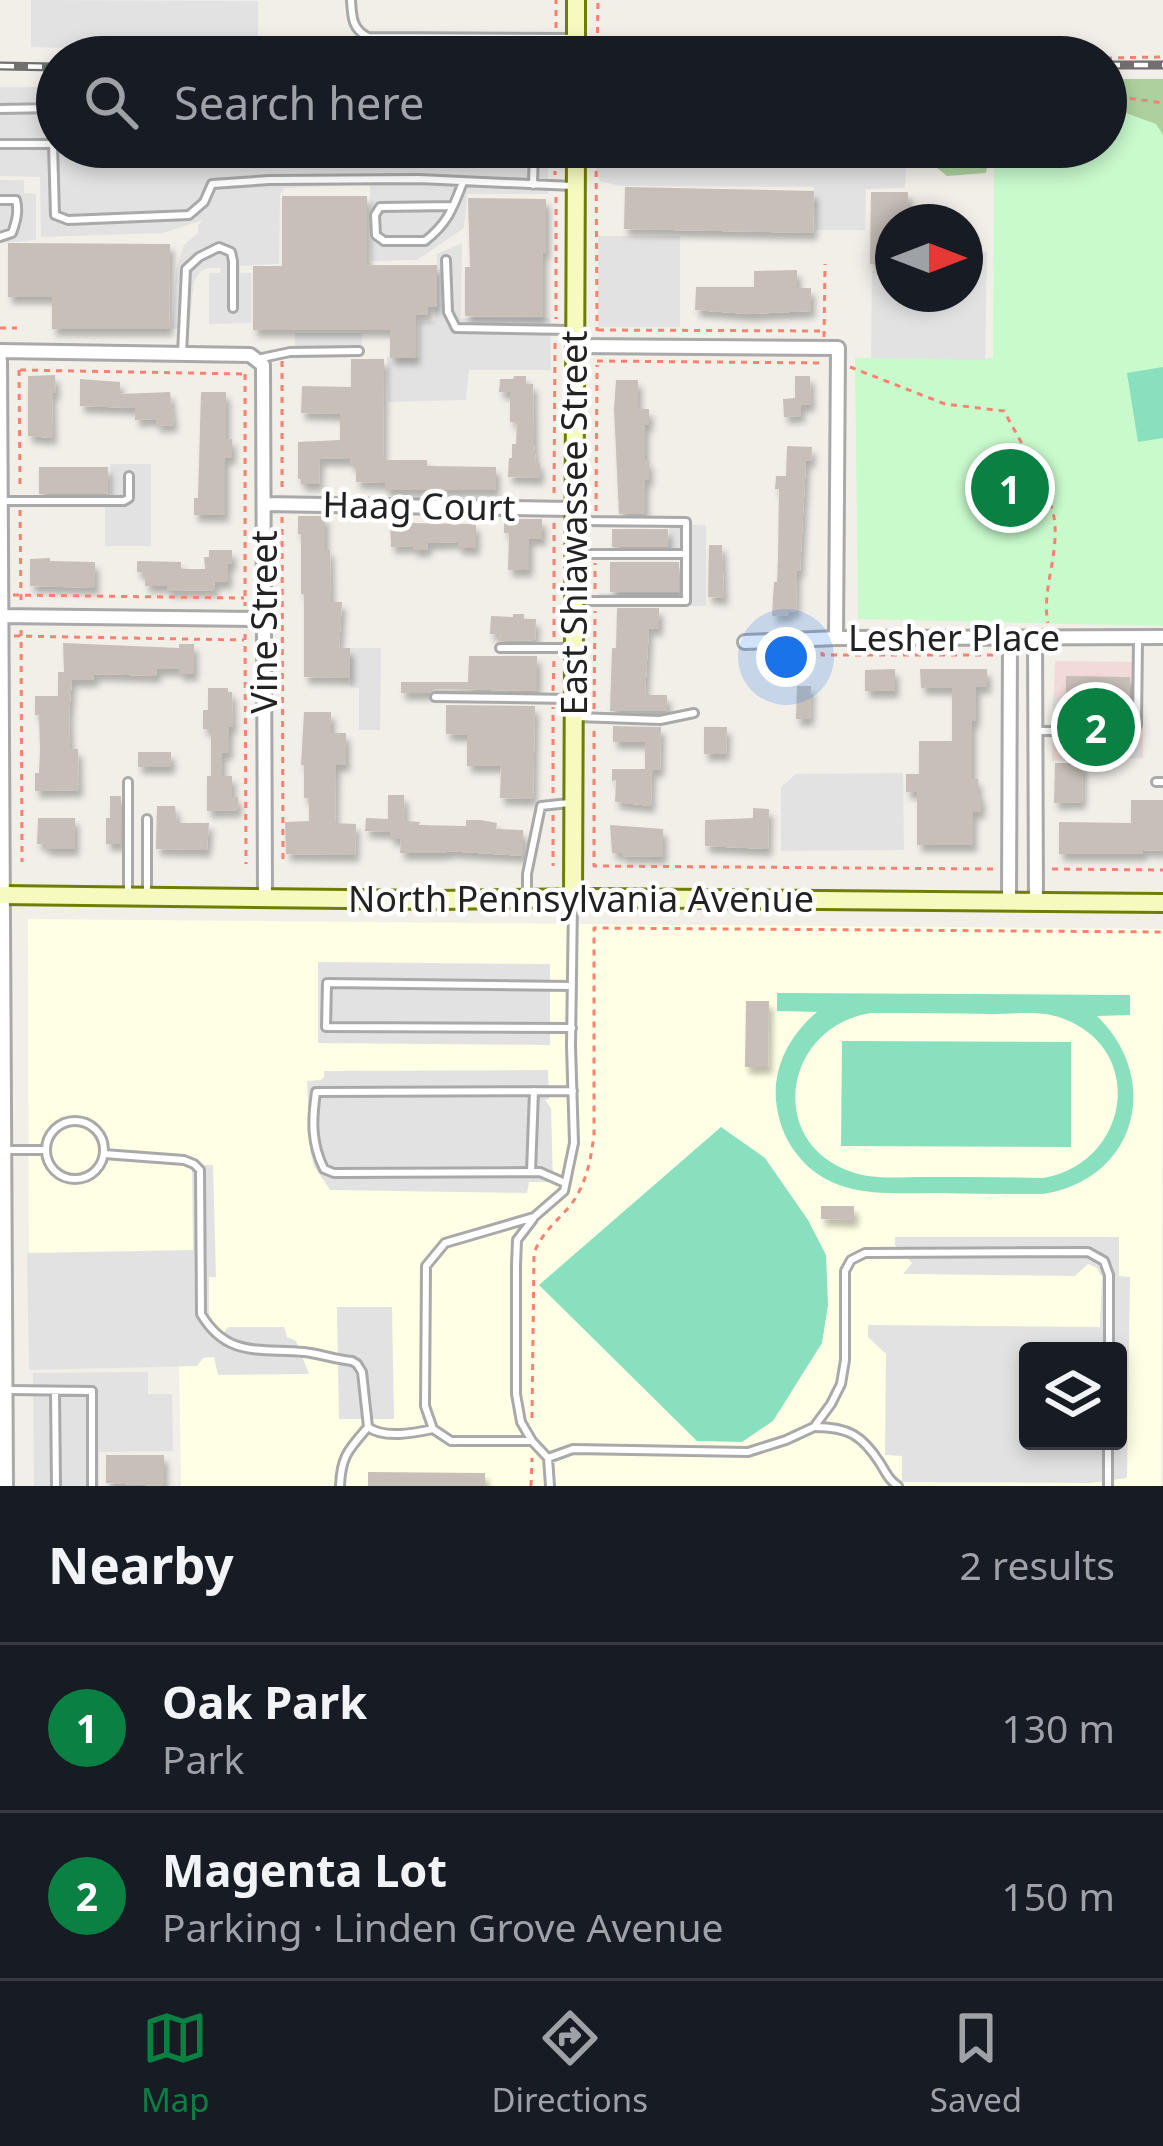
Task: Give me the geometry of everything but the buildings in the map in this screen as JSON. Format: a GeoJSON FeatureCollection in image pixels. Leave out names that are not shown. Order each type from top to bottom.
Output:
{"type":"FeatureCollection","features":[{"type":"Feature","properties":{"kind":"main road"},"geometry":{"type":"LineString","coordinates":[[576,0],[576,36]]}},
{"type":"Feature","properties":{"kind":"main road","name":"East Shiawassee Street"},"geometry":{"type":"LineString","coordinates":[[573,899],[576,168]]}},
{"type":"Feature","properties":{"kind":"main road","name":"North Pennsylvania Avenue"},"geometry":{"type":"LineString","coordinates":[[1,895],[1163,903]]}},
{"type":"Feature","properties":{"kind":"street"},"geometry":{"type":"LineString","coordinates":[[575,338],[597,346],[831,347],[839,363],[829,639]]}},
{"type":"Feature","properties":{"kind":"street"},"geometry":{"type":"LineString","coordinates":[[6,1486],[0,356],[254,357]]}},
{"type":"Feature","properties":{"kind":"street","name":"Vine Street"},"geometry":{"type":"LineString","coordinates":[[254,357],[263,364],[264,374],[266,896]]}},
{"type":"Feature","properties":{"kind":"street","name":"Haag Court"},"geometry":{"type":"LineString","coordinates":[[264,504],[574,515]]}},
{"type":"Feature","properties":{"kind":"street"},"geometry":{"type":"LineString","coordinates":[[1,616],[265,619]]}},
{"type":"Feature","properties":{"kind":"street"},"geometry":{"type":"LineString","coordinates":[[1035,637],[1036,902]]}},
{"type":"Feature","properties":{"kind":"street","name":"Lesher Place"},"geometry":{"type":"LineString","coordinates":[[745,642],[1163,637]]}},
{"type":"Feature","properties":{"kind":"street"},"geometry":{"type":"LineString","coordinates":[[1009,901],[1010,638]]}},
{"type":"Feature","properties":{"kind":"lane"},"geometry":{"type":"LineString","coordinates":[[351,0],[352,20],[366,36]]}},
{"type":"Feature","properties":{"kind":"lane"},"geometry":{"type":"LineString","coordinates":[[0,110],[36,109]]}},
{"type":"Feature","properties":{"kind":"lane"},"geometry":{"type":"LineString","coordinates":[[0,144],[36,144]]}},
{"type":"Feature","properties":{"kind":"lane"},"geometry":{"type":"LineString","coordinates":[[55,168],[55,215],[68,220],[189,215],[204,202],[212,184],[269,179],[576,186]]}},
{"type":"Feature","properties":{"kind":"lane"},"geometry":{"type":"LineString","coordinates":[[533,168],[533,186]]}},
{"type":"Feature","properties":{"kind":"lane"},"geometry":{"type":"LineString","coordinates":[[454,206],[380,207],[375,215],[376,235],[383,241],[425,241],[447,221],[454,206],[464,182]]}},
{"type":"Feature","properties":{"kind":"lane"},"geometry":{"type":"LineString","coordinates":[[0,200],[16,200],[17,219],[11,233],[0,237]]}},
{"type":"Feature","properties":{"kind":"lane"},"geometry":{"type":"LineString","coordinates":[[182,354],[186,269],[219,248],[230,252],[233,261],[233,308]]}},
{"type":"Feature","properties":{"kind":"lane"},"geometry":{"type":"LineString","coordinates":[[446,260],[448,312],[456,328],[575,338]]}},
{"type":"Feature","properties":{"kind":"lane"},"geometry":{"type":"LineString","coordinates":[[254,357],[358,351]]}},
{"type":"Feature","properties":{"kind":"lane"},"geometry":{"type":"LineString","coordinates":[[0,501],[124,501],[129,498],[129,476]]}},
{"type":"Feature","properties":{"kind":"lane"},"geometry":{"type":"LineString","coordinates":[[574,515],[596,521],[686,522],[686,601],[574,601]]}},
{"type":"Feature","properties":{"kind":"lane"},"geometry":{"type":"LineString","coordinates":[[574,554],[686,554]]}},
{"type":"Feature","properties":{"kind":"lane"},"geometry":{"type":"LineString","coordinates":[[1035,731],[1133,731],[1137,725],[1138,637]]}},
{"type":"Feature","properties":{"kind":"lane"},"geometry":{"type":"LineString","coordinates":[[500,648],[574,648]]}},
{"type":"Feature","properties":{"kind":"lane"},"geometry":{"type":"LineString","coordinates":[[435,697],[573,708],[594,718],[660,720],[694,713]]}},
{"type":"Feature","properties":{"kind":"lane"},"geometry":{"type":"LineString","coordinates":[[128,782],[138,894]]}},
{"type":"Feature","properties":{"kind":"lane"},"geometry":{"type":"LineString","coordinates":[[527,898],[527,874],[541,806],[573,803]]}},
{"type":"Feature","properties":{"kind":"lane"},"geometry":{"type":"LineString","coordinates":[[138,894],[147,819]]}},
{"type":"Feature","properties":{"kind":"lane"},"geometry":{"type":"LineString","coordinates":[[550,1486],[548,1458],[521,1422],[516,1394],[516,1265],[517,1240],[564,1190],[574,1143],[573,899]]}},
{"type":"Feature","properties":{"kind":"lane"},"geometry":{"type":"LineString","coordinates":[[572,986],[326,983],[326,1027],[572,1028]]}},
{"type":"Feature","properties":{"kind":"lane"},"geometry":{"type":"LineString","coordinates":[[531,1172],[534,1091]]}},
{"type":"Feature","properties":{"kind":"lane"},"geometry":{"type":"LineString","coordinates":[[565,1183],[539,1172],[334,1173],[323,1169],[314,1149],[313,1114],[316,1092],[572,1091]]}},
{"type":"Feature","properties":{"kind":"lane"},"geometry":{"type":"LineString","coordinates":[[75,1120],[99,1132],[104,1154],[90,1175],[70,1179],[53,1169],[46,1150],[51,1132],[75,1120]]}},
{"type":"Feature","properties":{"kind":"lane"},"geometry":{"type":"LineString","coordinates":[[5,1150],[46,1150]]}},
{"type":"Feature","properties":{"kind":"lane"},"geometry":{"type":"LineString","coordinates":[[104,1154],[194,1164],[202,1180],[201,1314],[235,1347],[307,1352],[358,1364],[368,1427],[345,1453],[340,1486]]}},
{"type":"Feature","properties":{"kind":"lane"},"geometry":{"type":"LineString","coordinates":[[532,1441],[451,1441],[434,1429],[425,1406],[426,1266],[445,1244],[534,1217]]}},
{"type":"Feature","properties":{"kind":"lane"},"geometry":{"type":"LineString","coordinates":[[548,1458],[572,1450],[748,1452],[814,1426],[841,1384],[844,1271],[851,1260],[865,1253],[1088,1252],[1104,1261],[1109,1275],[1108,1342]]}},
{"type":"Feature","properties":{"kind":"lane"},"geometry":{"type":"LineString","coordinates":[[5,1390],[92,1390],[92,1486]]}},
{"type":"Feature","properties":{"kind":"lane"},"geometry":{"type":"LineString","coordinates":[[55,1391],[56,1486]]}},
{"type":"Feature","properties":{"kind":"lane"},"geometry":{"type":"LineString","coordinates":[[814,1426],[856,1433],[898,1486]]}},
{"type":"Feature","properties":{"kind":"lane"},"geometry":{"type":"LineString","coordinates":[[368,1427],[391,1433],[434,1429]]}},
{"type":"Feature","properties":{"kind":"lane"},"geometry":{"type":"LineString","coordinates":[[1108,1450],[1108,1486]]}},
{"type":"Feature","properties":{"kind":"path"},"geometry":{"type":"LineString","coordinates":[[597,36],[598,0]]}},
{"type":"Feature","properties":{"kind":"path"},"geometry":{"type":"LineString","coordinates":[[1127,58],[1163,58]]}},
{"type":"Feature","properties":{"kind":"path"},"geometry":{"type":"LineString","coordinates":[[1127,98],[1163,103]]}},
{"type":"Feature","properties":{"kind":"path"},"geometry":{"type":"LineString","coordinates":[[596,168],[596,521]]}},
{"type":"Feature","properties":{"kind":"path"},"geometry":{"type":"LineString","coordinates":[[825,264],[824,332],[831,347]]}},
{"type":"Feature","properties":{"kind":"path"},"geometry":{"type":"LineString","coordinates":[[0,328],[17,328]]}},
{"type":"Feature","properties":{"kind":"path"},"geometry":{"type":"LineString","coordinates":[[597,330],[824,332]]}},
{"type":"Feature","properties":{"kind":"path"},"geometry":{"type":"LineString","coordinates":[[282,353],[283,865]]}},
{"type":"Feature","properties":{"kind":"path"},"geometry":{"type":"LineString","coordinates":[[597,362],[839,363],[945,404],[1004,411],[1054,517],[1054,566],[1045,608],[1051,637]]}},
{"type":"Feature","properties":{"kind":"path"},"geometry":{"type":"LineString","coordinates":[[0,369],[264,374]]}},
{"type":"Feature","properties":{"kind":"path"},"geometry":{"type":"LineString","coordinates":[[596,554],[594,866],[1009,869]]}},
{"type":"Feature","properties":{"kind":"path"},"geometry":{"type":"LineString","coordinates":[[1,595],[245,598]]}},
{"type":"Feature","properties":{"kind":"path"},"geometry":{"type":"LineString","coordinates":[[1,636],[245,640]]}},
{"type":"Feature","properties":{"kind":"path"},"geometry":{"type":"LineString","coordinates":[[829,639],[822,655],[1010,655]]}},
{"type":"Feature","properties":{"kind":"path"},"geometry":{"type":"LineString","coordinates":[[1036,869],[1163,870]]}},
{"type":"Feature","properties":{"kind":"path"},"geometry":{"type":"LineString","coordinates":[[531,1486],[534,1253],[540,1237],[583,1186],[593,1146],[594,928],[1163,932]]}},
{"type":"Feature","properties":{"kind":"shaded area"},"geometry":{"type":"Polygon","coordinates":[[[31,0],[258,1],[258,36],[36,36],[36,47],[31,47],[31,0]]]}},
{"type":"Feature","properties":{"kind":"shaded area"},"geometry":{"type":"Polygon","coordinates":[[[0,87],[36,87],[36,168],[548,168],[548,194],[467,194],[464,228],[417,260],[371,261],[370,184],[284,188],[279,264],[240,266],[240,273],[251,273],[251,323],[209,324],[209,273],[220,273],[221,268],[208,268],[194,281],[189,329],[172,329],[176,269],[184,245],[198,233],[203,220],[163,233],[41,237],[40,177],[0,176],[0,87]]]}},
{"type":"Feature","properties":{"kind":"shaded area"},"geometry":{"type":"Polygon","coordinates":[[[596,168],[906,168],[905,188],[866,189],[865,230],[816,230],[814,187],[620,186],[600,181],[596,168]]]}},
{"type":"Feature","properties":{"kind":"shaded area"},"geometry":{"type":"Polygon","coordinates":[[[0,180],[24,180],[24,193],[36,194],[36,240],[0,243],[0,180]]]}},
{"type":"Feature","properties":{"kind":"shaded area"},"geometry":{"type":"Polygon","coordinates":[[[598,236],[680,236],[680,327],[598,327],[598,236]]]}},
{"type":"Feature","properties":{"kind":"shaded area"},"geometry":{"type":"Polygon","coordinates":[[[462,243],[461,318],[550,318],[551,370],[469,370],[466,400],[388,402],[387,357],[419,357],[419,322],[435,321],[437,254],[462,243]]]}},
{"type":"Feature","properties":{"kind":"shaded area"},"geometry":{"type":"Polygon","coordinates":[[[983,252],[987,252],[985,360],[871,358],[872,271],[875,312],[983,312],[983,252]]]}},
{"type":"Feature","properties":{"kind":"shaded area"},"geometry":{"type":"Polygon","coordinates":[[[295,333],[362,333],[362,357],[295,358],[295,333]]]}},
{"type":"Feature","properties":{"kind":"shaded area"},"geometry":{"type":"Polygon","coordinates":[[[110,464],[151,464],[151,546],[105,546],[110,464]]]}},
{"type":"Feature","properties":{"kind":"shaded area"},"geometry":{"type":"Polygon","coordinates":[[[669,525],[706,525],[706,606],[599,606],[599,593],[684,593],[684,559],[669,559],[669,525]]]}},
{"type":"Feature","properties":{"kind":"shaded area"},"geometry":{"type":"Polygon","coordinates":[[[350,648],[381,648],[380,730],[359,730],[359,688],[350,687],[350,648]]]}},
{"type":"Feature","properties":{"kind":"shaded area"},"geometry":{"type":"Polygon","coordinates":[[[1055,661],[1143,662],[1143,758],[1052,761],[1055,661]]]}},
{"type":"Feature","properties":{"kind":"shaded area"},"geometry":{"type":"Polygon","coordinates":[[[1053,694],[1065,705],[1084,705],[1085,716],[1139,717],[1141,758],[1060,760],[1060,738],[1053,737],[1053,694]]]}},
{"type":"Feature","properties":{"kind":"shaded area"},"geometry":{"type":"Polygon","coordinates":[[[903,773],[904,850],[781,851],[781,787],[796,774],[903,773]]]}},
{"type":"Feature","properties":{"kind":"shaded area"},"geometry":{"type":"Polygon","coordinates":[[[28,919],[1163,929],[1161,1486],[181,1486],[179,1356],[29,1351],[28,919]]]}},
{"type":"Feature","properties":{"kind":"shaded area"},"geometry":{"type":"Polygon","coordinates":[[[318,962],[550,964],[550,1045],[318,1043],[318,962]]]}},
{"type":"Feature","properties":{"kind":"shaded area"},"geometry":{"type":"Polygon","coordinates":[[[548,1070],[549,1099],[545,1100],[551,1108],[553,1182],[529,1182],[527,1193],[330,1190],[314,1166],[307,1081],[320,1080],[324,1071],[548,1070]]]}},
{"type":"Feature","properties":{"kind":"shaded area"},"geometry":{"type":"Polygon","coordinates":[[[192,1165],[213,1165],[216,1277],[209,1277],[209,1335],[219,1338],[228,1327],[284,1327],[287,1337],[296,1341],[309,1374],[218,1375],[214,1357],[203,1358],[197,1366],[29,1370],[27,1253],[193,1250],[192,1165]]]}},
{"type":"Feature","properties":{"kind":"shaded area"},"geometry":{"type":"Polygon","coordinates":[[[895,1237],[1119,1237],[1119,1276],[1130,1277],[1127,1478],[1091,1483],[902,1482],[902,1456],[885,1455],[886,1354],[868,1337],[868,1325],[1100,1327],[1102,1277],[1088,1264],[1075,1276],[903,1274],[912,1263],[895,1245],[895,1237]]]}},
{"type":"Feature","properties":{"kind":"shaded area"},"geometry":{"type":"Polygon","coordinates":[[[337,1307],[392,1307],[394,1419],[339,1419],[337,1307]]]}},
{"type":"Feature","properties":{"kind":"shaded area"},"geometry":{"type":"Polygon","coordinates":[[[148,1372],[148,1394],[172,1394],[173,1451],[99,1452],[99,1486],[34,1486],[33,1373],[148,1372]]]}},
{"type":"Feature","properties":{"kind":"green space"},"geometry":{"type":"Polygon","coordinates":[[[1127,79],[1163,79],[1163,139],[1127,128],[1127,79]]]}},
{"type":"Feature","properties":{"kind":"green space"},"geometry":{"type":"Polygon","coordinates":[[[1127,113],[1156,124],[1163,135],[1163,626],[858,619],[855,358],[993,358],[994,168],[1127,168],[1127,113]]]}},
{"type":"Feature","properties":{"kind":"green space"},"geometry":{"type":"Polygon","coordinates":[[[937,168],[987,168],[986,173],[947,176],[937,168]]]}},
{"type":"Feature","properties":{"kind":"green space"},"geometry":{"type":"Polygon","coordinates":[[[1163,367],[1163,438],[1138,442],[1127,373],[1163,367]]]}},
{"type":"Feature","properties":{"kind":"green space"},"geometry":{"type":"Polygon","coordinates":[[[777,993],[1130,995],[1130,1015],[1097,1016],[1117,1041],[1129,1069],[1130,1124],[1100,1169],[1075,1185],[1043,1194],[881,1193],[843,1186],[810,1168],[796,1153],[777,1108],[777,1075],[786,1051],[817,1012],[777,1011],[777,993]],[[871,1013],[842,1022],[819,1039],[796,1085],[796,1111],[805,1135],[822,1156],[849,1171],[885,1177],[1043,1178],[1072,1168],[1094,1152],[1109,1130],[1117,1105],[1117,1080],[1108,1055],[1091,1034],[1064,1019],[1028,1013],[871,1013]]]}},
{"type":"Feature","properties":{"kind":"green space"},"geometry":{"type":"Polygon","coordinates":[[[842,1041],[1071,1042],[1071,1147],[841,1146],[842,1041]]]}},
{"type":"Feature","properties":{"kind":"green space"},"geometry":{"type":"Polygon","coordinates":[[[721,1127],[765,1158],[826,1255],[828,1305],[822,1343],[773,1421],[742,1442],[697,1441],[539,1285],[721,1127]]]}},
{"type":"Feature","properties":{"kind":"railway"},"geometry":{"type":"LineString","coordinates":[[1127,65],[1163,65]]}},
{"type":"Feature","properties":{"kind":"railway"},"geometry":{"type":"LineString","coordinates":[[0,66],[36,67]]}},
{"type":"Feature","properties":{"kind":"place","name":"Oak Park"},"geometry":{"type":"Point","coordinates":[1010,488]}},
{"type":"Feature","properties":{"kind":"place","name":"Magenta Lot"},"geometry":{"type":"Point","coordinates":[1096,727]}}]}
